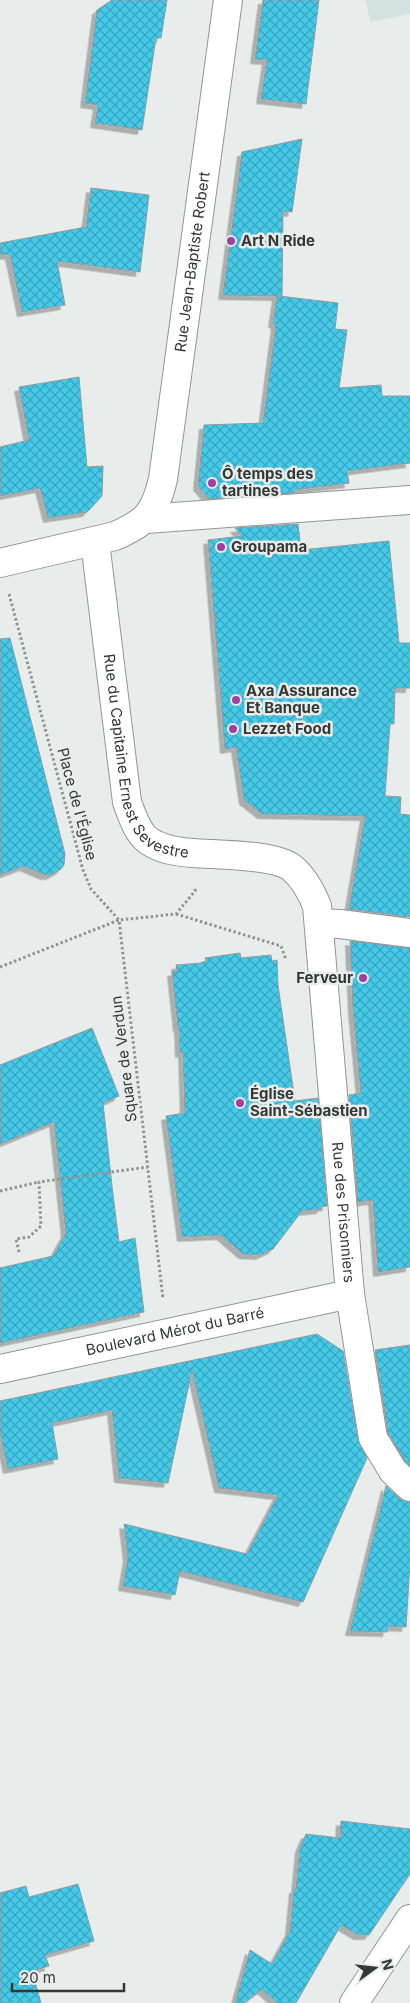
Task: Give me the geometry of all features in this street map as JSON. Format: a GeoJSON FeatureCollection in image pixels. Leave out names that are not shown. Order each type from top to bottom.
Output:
{"type":"FeatureCollection","features":[{"type":"Feature","properties":{"kind":"street","name":"Rue Jean-Baptiste Robert"},"geometry":{"type":"LineString","coordinates":[[146,519],[158,500],[163,479],[228,0]]}},
{"type":"Feature","properties":{"kind":"street"},"geometry":{"type":"LineString","coordinates":[[0,562],[95,542],[132,529],[146,519],[410,500]]}},
{"type":"Feature","properties":{"kind":"street","name":"Rue du Capitaine Ernest Sevestre"},"geometry":{"type":"LineString","coordinates":[[95,542],[127,802],[140,830],[148,841],[162,848],[178,852],[265,859],[280,862],[291,867],[310,890],[317,906],[320,924]]}},
{"type":"Feature","properties":{"kind":"street"},"geometry":{"type":"LineString","coordinates":[[320,924],[340,924],[410,933]]}},
{"type":"Feature","properties":{"kind":"street","name":"Rue des Prisonniers"},"geometry":{"type":"LineString","coordinates":[[320,924],[350,1294],[373,1438],[393,1471],[410,1487]]}},
{"type":"Feature","properties":{"kind":"street","name":"Boulevard Mérot du Barré"},"geometry":{"type":"LineString","coordinates":[[0,1369],[350,1294]]}},
{"type":"Feature","properties":{"kind":"street"},"geometry":{"type":"LineString","coordinates":[[354,2003],[410,1919]]}},
{"type":"Feature","properties":{"kind":"path","name":"Place de l'Église"},"geometry":{"type":"LineString","coordinates":[[0,562],[83,870],[91,889],[119,920]]}},
{"type":"Feature","properties":{"kind":"path"},"geometry":{"type":"LineString","coordinates":[[176,914],[195,891],[200,854]]}},
{"type":"Feature","properties":{"kind":"path"},"geometry":{"type":"LineString","coordinates":[[0,968],[119,920],[176,914],[282,946]]}},
{"type":"Feature","properties":{"kind":"path","name":"Square de Verdun"},"geometry":{"type":"LineString","coordinates":[[119,920],[163,1298],[159,1305]]}},
{"type":"Feature","properties":{"kind":"path"},"geometry":{"type":"LineString","coordinates":[[0,1191],[39,1182],[148,1167]]}},
{"type":"Feature","properties":{"kind":"path"},"geometry":{"type":"LineString","coordinates":[[19,1252],[16,1239],[29,1237],[41,1226],[39,1182]]}},
{"type":"Feature","properties":{"kind":"shaded area"},"geometry":{"type":"Polygon","coordinates":[[[366,0],[410,0],[410,14],[370,22],[366,0]]]}},
{"type":"Feature","properties":{"kind":"building"},"geometry":{"type":"Polygon","coordinates":[[[112,0],[167,0],[161,38],[156,38],[142,130],[95,123],[98,105],[85,103],[97,10],[112,0]]]}},
{"type":"Feature","properties":{"kind":"building"},"geometry":{"type":"Polygon","coordinates":[[[263,0],[319,0],[306,104],[261,99],[267,60],[255,59],[263,0]]]}},
{"type":"Feature","properties":{"kind":"building"},"geometry":{"type":"Polygon","coordinates":[[[302,139],[292,212],[283,211],[282,296],[279,296],[338,303],[335,329],[347,330],[339,388],[381,385],[382,396],[410,396],[410,463],[347,471],[349,483],[294,490],[294,493],[209,499],[198,486],[204,425],[263,423],[276,324],[273,323],[277,296],[223,295],[242,152],[302,139]]]}},
{"type":"Feature","properties":{"kind":"building"},"geometry":{"type":"Polygon","coordinates":[[[91,188],[149,195],[140,272],[57,261],[65,305],[22,312],[10,255],[0,254],[0,243],[86,227],[91,188]]]}},
{"type":"Feature","properties":{"kind":"building"},"geometry":{"type":"Polygon","coordinates":[[[79,377],[87,467],[103,466],[102,496],[87,512],[48,518],[40,488],[0,496],[0,447],[29,440],[19,387],[79,377]]]}},
{"type":"Feature","properties":{"kind":"building"},"geometry":{"type":"Polygon","coordinates":[[[298,524],[301,550],[389,541],[399,643],[410,643],[410,688],[395,688],[394,724],[390,724],[385,796],[401,797],[400,814],[410,815],[410,917],[349,909],[365,816],[262,814],[244,800],[236,747],[225,749],[208,540],[242,536],[235,528],[298,524]]]}},
{"type":"Feature","properties":{"kind":"building"},"geometry":{"type":"Polygon","coordinates":[[[10,638],[65,854],[64,865],[51,875],[45,875],[24,866],[0,875],[0,639],[10,638]]]}},
{"type":"Feature","properties":{"kind":"building"},"geometry":{"type":"Polygon","coordinates":[[[350,941],[410,948],[410,1267],[378,1272],[373,1200],[358,1202],[349,1095],[361,1093],[353,1009],[350,941]]]}},
{"type":"Feature","properties":{"kind":"building","name":"Église Saint-Sébastien"},"geometry":{"type":"Polygon","coordinates":[[[240,953],[241,958],[271,955],[272,961],[277,960],[278,985],[295,1101],[318,1098],[327,1206],[321,1207],[321,1209],[302,1211],[273,1249],[260,1255],[243,1254],[221,1235],[182,1237],[166,1116],[185,1113],[183,1052],[180,1053],[179,1027],[172,972],[177,971],[176,965],[201,963],[206,961],[205,958],[240,953]]]}},
{"type":"Feature","properties":{"kind":"building"},"geometry":{"type":"Polygon","coordinates":[[[92,1028],[119,1096],[103,1103],[112,1186],[119,1242],[135,1238],[144,1312],[0,1343],[0,1268],[53,1256],[66,1233],[54,1122],[0,1144],[0,1065],[92,1028]]]}},
{"type":"Feature","properties":{"kind":"building"},"geometry":{"type":"Polygon","coordinates":[[[317,1334],[343,1351],[358,1440],[367,1458],[303,1602],[180,1571],[175,1595],[123,1586],[128,1557],[124,1524],[247,1554],[278,1495],[219,1488],[192,1370],[168,1483],[119,1478],[112,1410],[52,1423],[58,1459],[8,1469],[0,1433],[0,1401],[317,1334]]]}},
{"type":"Feature","properties":{"kind":"building"},"geometry":{"type":"Polygon","coordinates":[[[410,1345],[410,1466],[388,1433],[375,1350],[410,1345]]]}},
{"type":"Feature","properties":{"kind":"building"},"geometry":{"type":"Polygon","coordinates":[[[386,1486],[400,1499],[410,1502],[410,1564],[406,1627],[388,1626],[387,1632],[350,1631],[386,1486]]]}},
{"type":"Feature","properties":{"kind":"building"},"geometry":{"type":"Polygon","coordinates":[[[341,1821],[410,1829],[410,1874],[369,1935],[358,1935],[341,1925],[296,2003],[277,2003],[262,1989],[244,2003],[235,2003],[250,1950],[272,1964],[290,1931],[300,1848],[306,1834],[340,1838],[341,1821]]]}},
{"type":"Feature","properties":{"kind":"building"},"geometry":{"type":"Polygon","coordinates":[[[78,1884],[94,1941],[45,1955],[49,1966],[32,1971],[41,2003],[0,2003],[0,1893],[26,1886],[29,1897],[78,1884]]]}},
{"type":"Feature","properties":{"kind":"place","name":"Art N Ride"},"geometry":{"type":"Point","coordinates":[231,241]}},
{"type":"Feature","properties":{"kind":"place","name":"Ô temps des tartines"},"geometry":{"type":"Point","coordinates":[212,483]}},
{"type":"Feature","properties":{"kind":"place","name":"Groupama"},"geometry":{"type":"Point","coordinates":[221,547]}},
{"type":"Feature","properties":{"kind":"place","name":"Axa Assurance Et Banque"},"geometry":{"type":"Point","coordinates":[236,700]}},
{"type":"Feature","properties":{"kind":"place","name":"Lezzet Food"},"geometry":{"type":"Point","coordinates":[233,729]}},
{"type":"Feature","properties":{"kind":"place","name":"Ferveur"},"geometry":{"type":"Point","coordinates":[363,978]}},
{"type":"Feature","properties":{"kind":"place","name":"Église Saint-Sébastien"},"geometry":{"type":"Point","coordinates":[240,1103]}}]}
